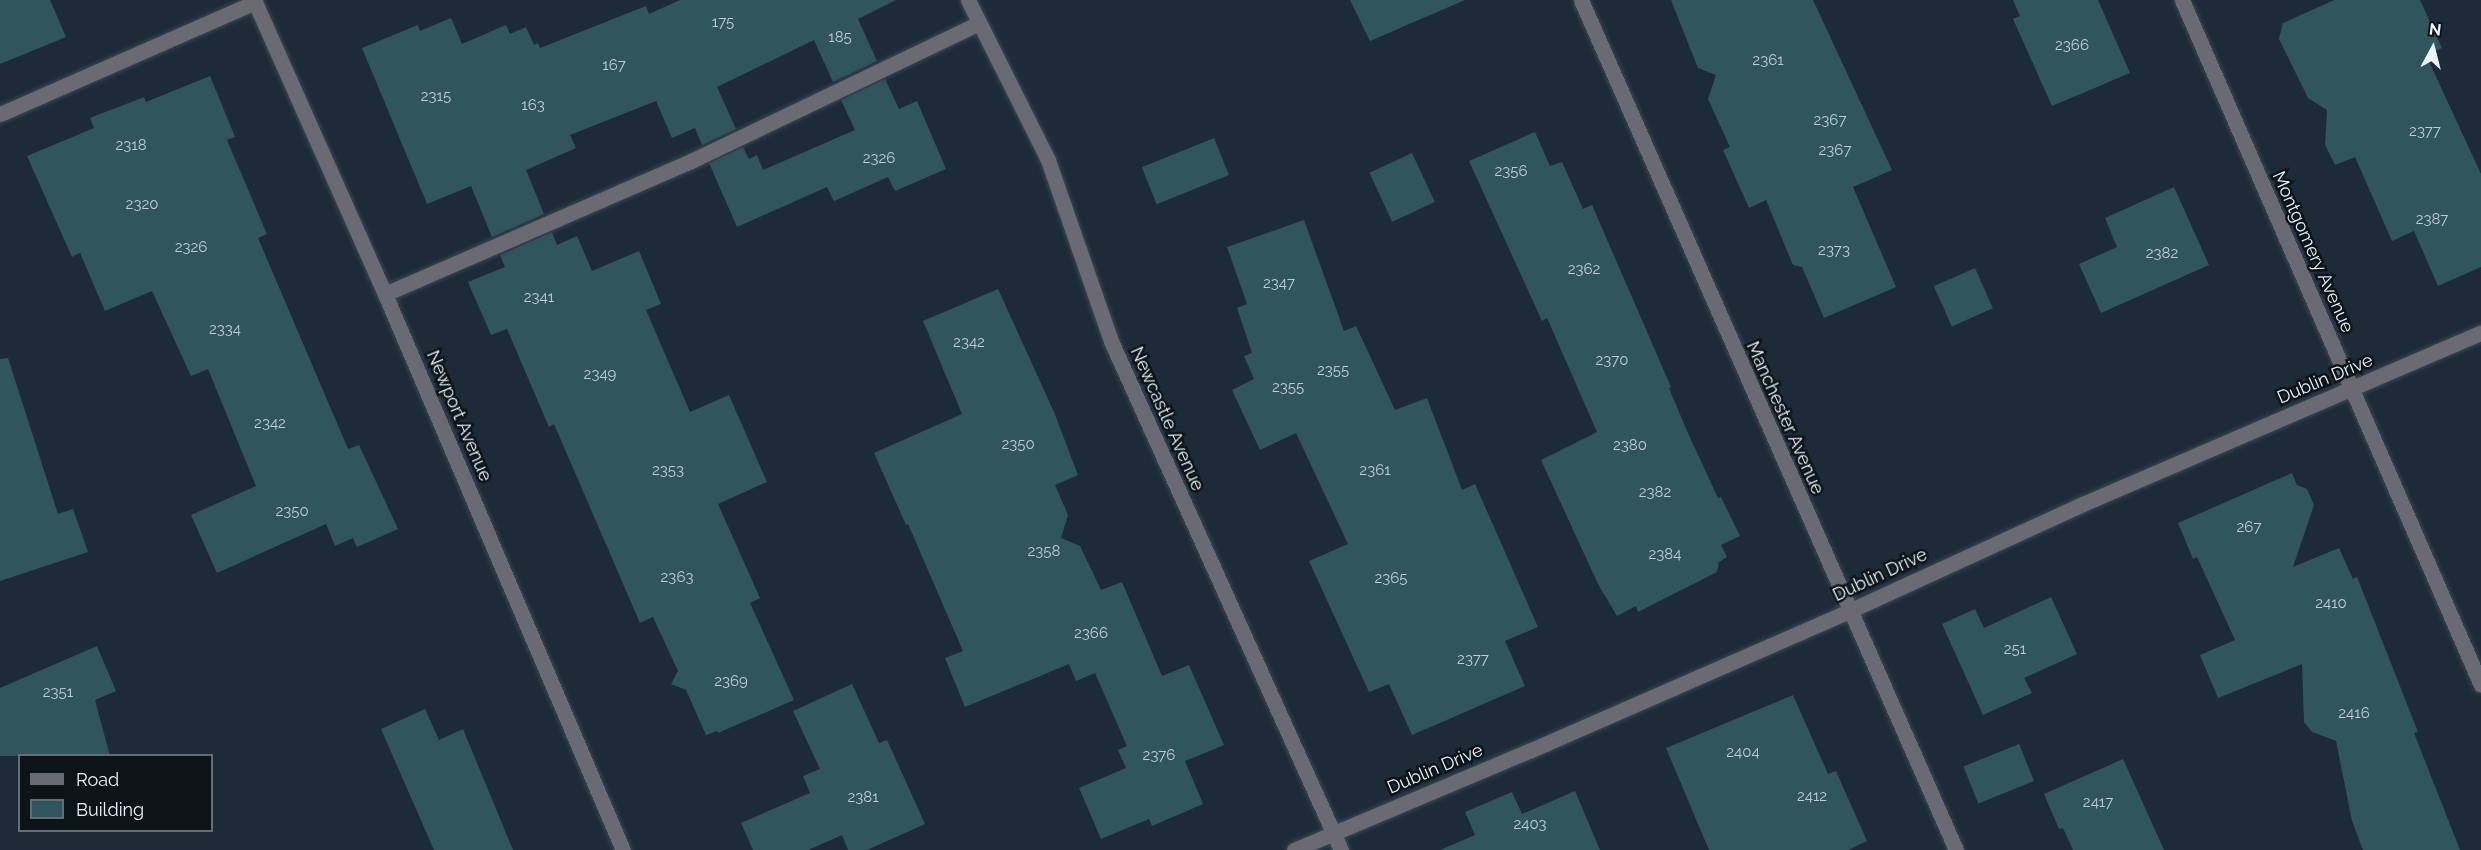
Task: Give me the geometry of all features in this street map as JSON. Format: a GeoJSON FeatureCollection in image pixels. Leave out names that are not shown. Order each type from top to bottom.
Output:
{"type":"FeatureCollection","features":[{"type":"Feature","properties":{"kind":"street","name":"Newcastle Avenue"},"geometry":{"type":"LineString","coordinates":[[968,0],[1048,160],[1111,341],[1341,850]]}},
{"type":"Feature","properties":{"kind":"street","name":"Manchester Avenue"},"geometry":{"type":"LineString","coordinates":[[1581,0],[1956,850]]}},
{"type":"Feature","properties":{"kind":"street","name":"Montgomery Avenue"},"geometry":{"type":"LineString","coordinates":[[2182,0],[2481,685]]}},
{"type":"Feature","properties":{"kind":"street"},"geometry":{"type":"LineString","coordinates":[[0,114],[255,1]]}},
{"type":"Feature","properties":{"kind":"street","name":"Newport Avenue"},"geometry":{"type":"LineString","coordinates":[[255,1],[385,294],[623,850]]}},
{"type":"Feature","properties":{"kind":"street"},"geometry":{"type":"LineString","coordinates":[[385,294],[691,161],[979,22]]}},
{"type":"Feature","properties":{"kind":"street","name":"Dublin Drive"},"geometry":{"type":"LineString","coordinates":[[1294,850],[1849,611],[2093,499],[2481,333]]}},
{"type":"Feature","properties":{"kind":"building"},"geometry":{"type":"Polygon","coordinates":[[[0,0],[50,0],[66,37],[0,64],[0,0]]]}},
{"type":"Feature","properties":{"kind":"building"},"geometry":{"type":"Polygon","coordinates":[[[680,0],[896,0],[858,19],[877,61],[833,82],[814,40],[717,87],[736,129],[702,145],[695,128],[672,138],[656,101],[570,135],[576,148],[526,170],[544,214],[492,237],[471,186],[427,204],[362,48],[418,25],[420,31],[451,18],[462,44],[506,25],[510,34],[526,27],[534,45],[538,43],[540,48],[646,6],[649,14],[680,0]]]}},
{"type":"Feature","properties":{"kind":"building"},"geometry":{"type":"Polygon","coordinates":[[[1350,0],[1465,0],[1370,41],[1350,0]]]}},
{"type":"Feature","properties":{"kind":"building"},"geometry":{"type":"Polygon","coordinates":[[[1671,0],[1813,0],[1892,170],[1853,187],[1896,287],[1824,318],[1802,267],[1793,265],[1766,200],[1749,208],[1723,150],[1730,147],[1708,99],[1716,75],[1698,68],[1671,0]]]}},
{"type":"Feature","properties":{"kind":"building"},"geometry":{"type":"Polygon","coordinates":[[[2013,0],[2098,0],[2130,73],[2052,106],[2013,19],[2020,16],[2013,0]]]}},
{"type":"Feature","properties":{"kind":"building"},"geometry":{"type":"Polygon","coordinates":[[[2334,0],[2420,0],[2442,48],[2426,55],[2481,174],[2481,267],[2438,286],[2414,231],[2392,241],[2355,157],[2335,165],[2325,145],[2327,110],[2308,98],[2279,39],[2283,23],[2334,0]]]}},
{"type":"Feature","properties":{"kind":"building"},"geometry":{"type":"Polygon","coordinates":[[[210,76],[235,137],[227,140],[267,234],[258,238],[348,449],[359,445],[398,529],[357,547],[353,538],[335,546],[326,524],[217,573],[191,515],[256,486],[208,369],[191,376],[152,291],[105,311],[80,253],[72,257],[27,156],[94,128],[90,118],[144,97],[146,102],[210,76]]]}},
{"type":"Feature","properties":{"kind":"building"},"geometry":{"type":"Polygon","coordinates":[[[885,79],[899,109],[917,101],[946,169],[895,191],[888,177],[834,201],[827,187],[737,227],[709,163],[743,147],[749,159],[757,155],[763,170],[855,130],[841,100],[885,79]]]}},
{"type":"Feature","properties":{"kind":"building"},"geometry":{"type":"Polygon","coordinates":[[[1535,132],[1550,166],[1562,162],[1583,209],[1592,205],[1671,387],[1669,388],[1687,431],[1718,498],[1721,497],[1740,536],[1721,545],[1727,557],[1719,562],[1717,572],[1638,612],[1636,606],[1617,616],[1598,584],[1541,460],[1597,432],[1547,318],[1542,321],[1469,161],[1535,132]]]}},
{"type":"Feature","properties":{"kind":"building"},"geometry":{"type":"Polygon","coordinates":[[[1214,138],[1229,175],[1157,204],[1142,167],[1214,138]]]}},
{"type":"Feature","properties":{"kind":"building"},"geometry":{"type":"Polygon","coordinates":[[[1412,153],[1435,202],[1392,222],[1369,173],[1412,153]]]}},
{"type":"Feature","properties":{"kind":"building"},"geometry":{"type":"Polygon","coordinates":[[[2174,187],[2209,265],[2101,313],[2079,264],[2117,247],[2105,218],[2174,187]]]}},
{"type":"Feature","properties":{"kind":"building"},"geometry":{"type":"Polygon","coordinates":[[[1304,220],[1344,331],[1356,326],[1395,410],[1427,398],[1462,490],[1475,484],[1538,627],[1505,641],[1525,686],[1412,735],[1389,684],[1369,692],[1309,561],[1348,544],[1296,433],[1260,450],[1232,390],[1254,379],[1244,356],[1252,353],[1237,308],[1247,304],[1227,247],[1304,220]]]}},
{"type":"Feature","properties":{"kind":"building"},"geometry":{"type":"Polygon","coordinates":[[[552,232],[557,245],[577,236],[592,271],[639,251],[661,304],[646,310],[690,412],[729,395],[767,482],[718,504],[760,598],[750,603],[794,700],[718,733],[717,731],[706,735],[686,690],[671,684],[678,671],[653,617],[640,623],[554,424],[549,427],[507,329],[491,335],[468,282],[505,267],[500,255],[552,232]]]}},
{"type":"Feature","properties":{"kind":"building"},"geometry":{"type":"Polygon","coordinates":[[[1975,268],[1993,308],[1952,326],[1934,286],[1975,268]]]}},
{"type":"Feature","properties":{"kind":"building"},"geometry":{"type":"Polygon","coordinates":[[[998,289],[1054,412],[1078,475],[1055,485],[1068,515],[1061,538],[1080,546],[1101,590],[1122,582],[1162,676],[1189,665],[1224,745],[1185,761],[1203,804],[1152,826],[1149,819],[1101,839],[1079,788],[1126,768],[1118,750],[1127,746],[1095,673],[1076,681],[1069,664],[965,707],[945,658],[963,651],[908,524],[906,525],[874,453],[962,414],[923,321],[998,289]]]}},
{"type":"Feature","properties":{"kind":"building"},"geometry":{"type":"Polygon","coordinates":[[[8,358],[58,514],[73,509],[88,552],[0,581],[0,359],[8,358]]]}},
{"type":"Feature","properties":{"kind":"building"},"geometry":{"type":"Polygon","coordinates":[[[2292,473],[2297,485],[2307,489],[2314,505],[2293,567],[2339,548],[2353,579],[2357,577],[2418,732],[2414,733],[2460,850],[2363,850],[2352,821],[2336,741],[2312,732],[2304,722],[2302,664],[2218,698],[2200,655],[2235,640],[2197,557],[2193,559],[2178,523],[2292,473]]]}},
{"type":"Feature","properties":{"kind":"building"},"geometry":{"type":"Polygon","coordinates":[[[2051,597],[2077,654],[2024,678],[2032,693],[1983,715],[1942,624],[1975,609],[1984,628],[2051,597]]]}},
{"type":"Feature","properties":{"kind":"building"},"geometry":{"type":"Polygon","coordinates":[[[97,646],[116,691],[95,700],[109,754],[0,756],[0,688],[97,646]]]}},
{"type":"Feature","properties":{"kind":"building"},"geometry":{"type":"Polygon","coordinates":[[[852,684],[879,743],[887,740],[925,824],[867,850],[848,850],[842,835],[808,850],[753,850],[741,823],[810,793],[803,776],[820,769],[793,711],[852,684]]]}},
{"type":"Feature","properties":{"kind":"building"},"geometry":{"type":"Polygon","coordinates":[[[1793,695],[1828,774],[1836,771],[1867,841],[1848,850],[1709,850],[1666,748],[1793,695]]]}},
{"type":"Feature","properties":{"kind":"building"},"geometry":{"type":"Polygon","coordinates":[[[425,709],[439,740],[463,729],[513,850],[434,850],[381,729],[425,709]]]}},
{"type":"Feature","properties":{"kind":"building"},"geometry":{"type":"Polygon","coordinates":[[[2019,744],[2034,781],[1978,804],[1963,766],[2019,744]]]}},
{"type":"Feature","properties":{"kind":"building"},"geometry":{"type":"Polygon","coordinates":[[[2123,759],[2164,850],[2073,850],[2063,828],[2059,829],[2044,794],[2123,759]]]}},
{"type":"Feature","properties":{"kind":"building"},"geometry":{"type":"Polygon","coordinates":[[[1575,791],[1600,850],[1440,850],[1475,835],[1465,812],[1512,792],[1522,814],[1575,791]]]}}]}
